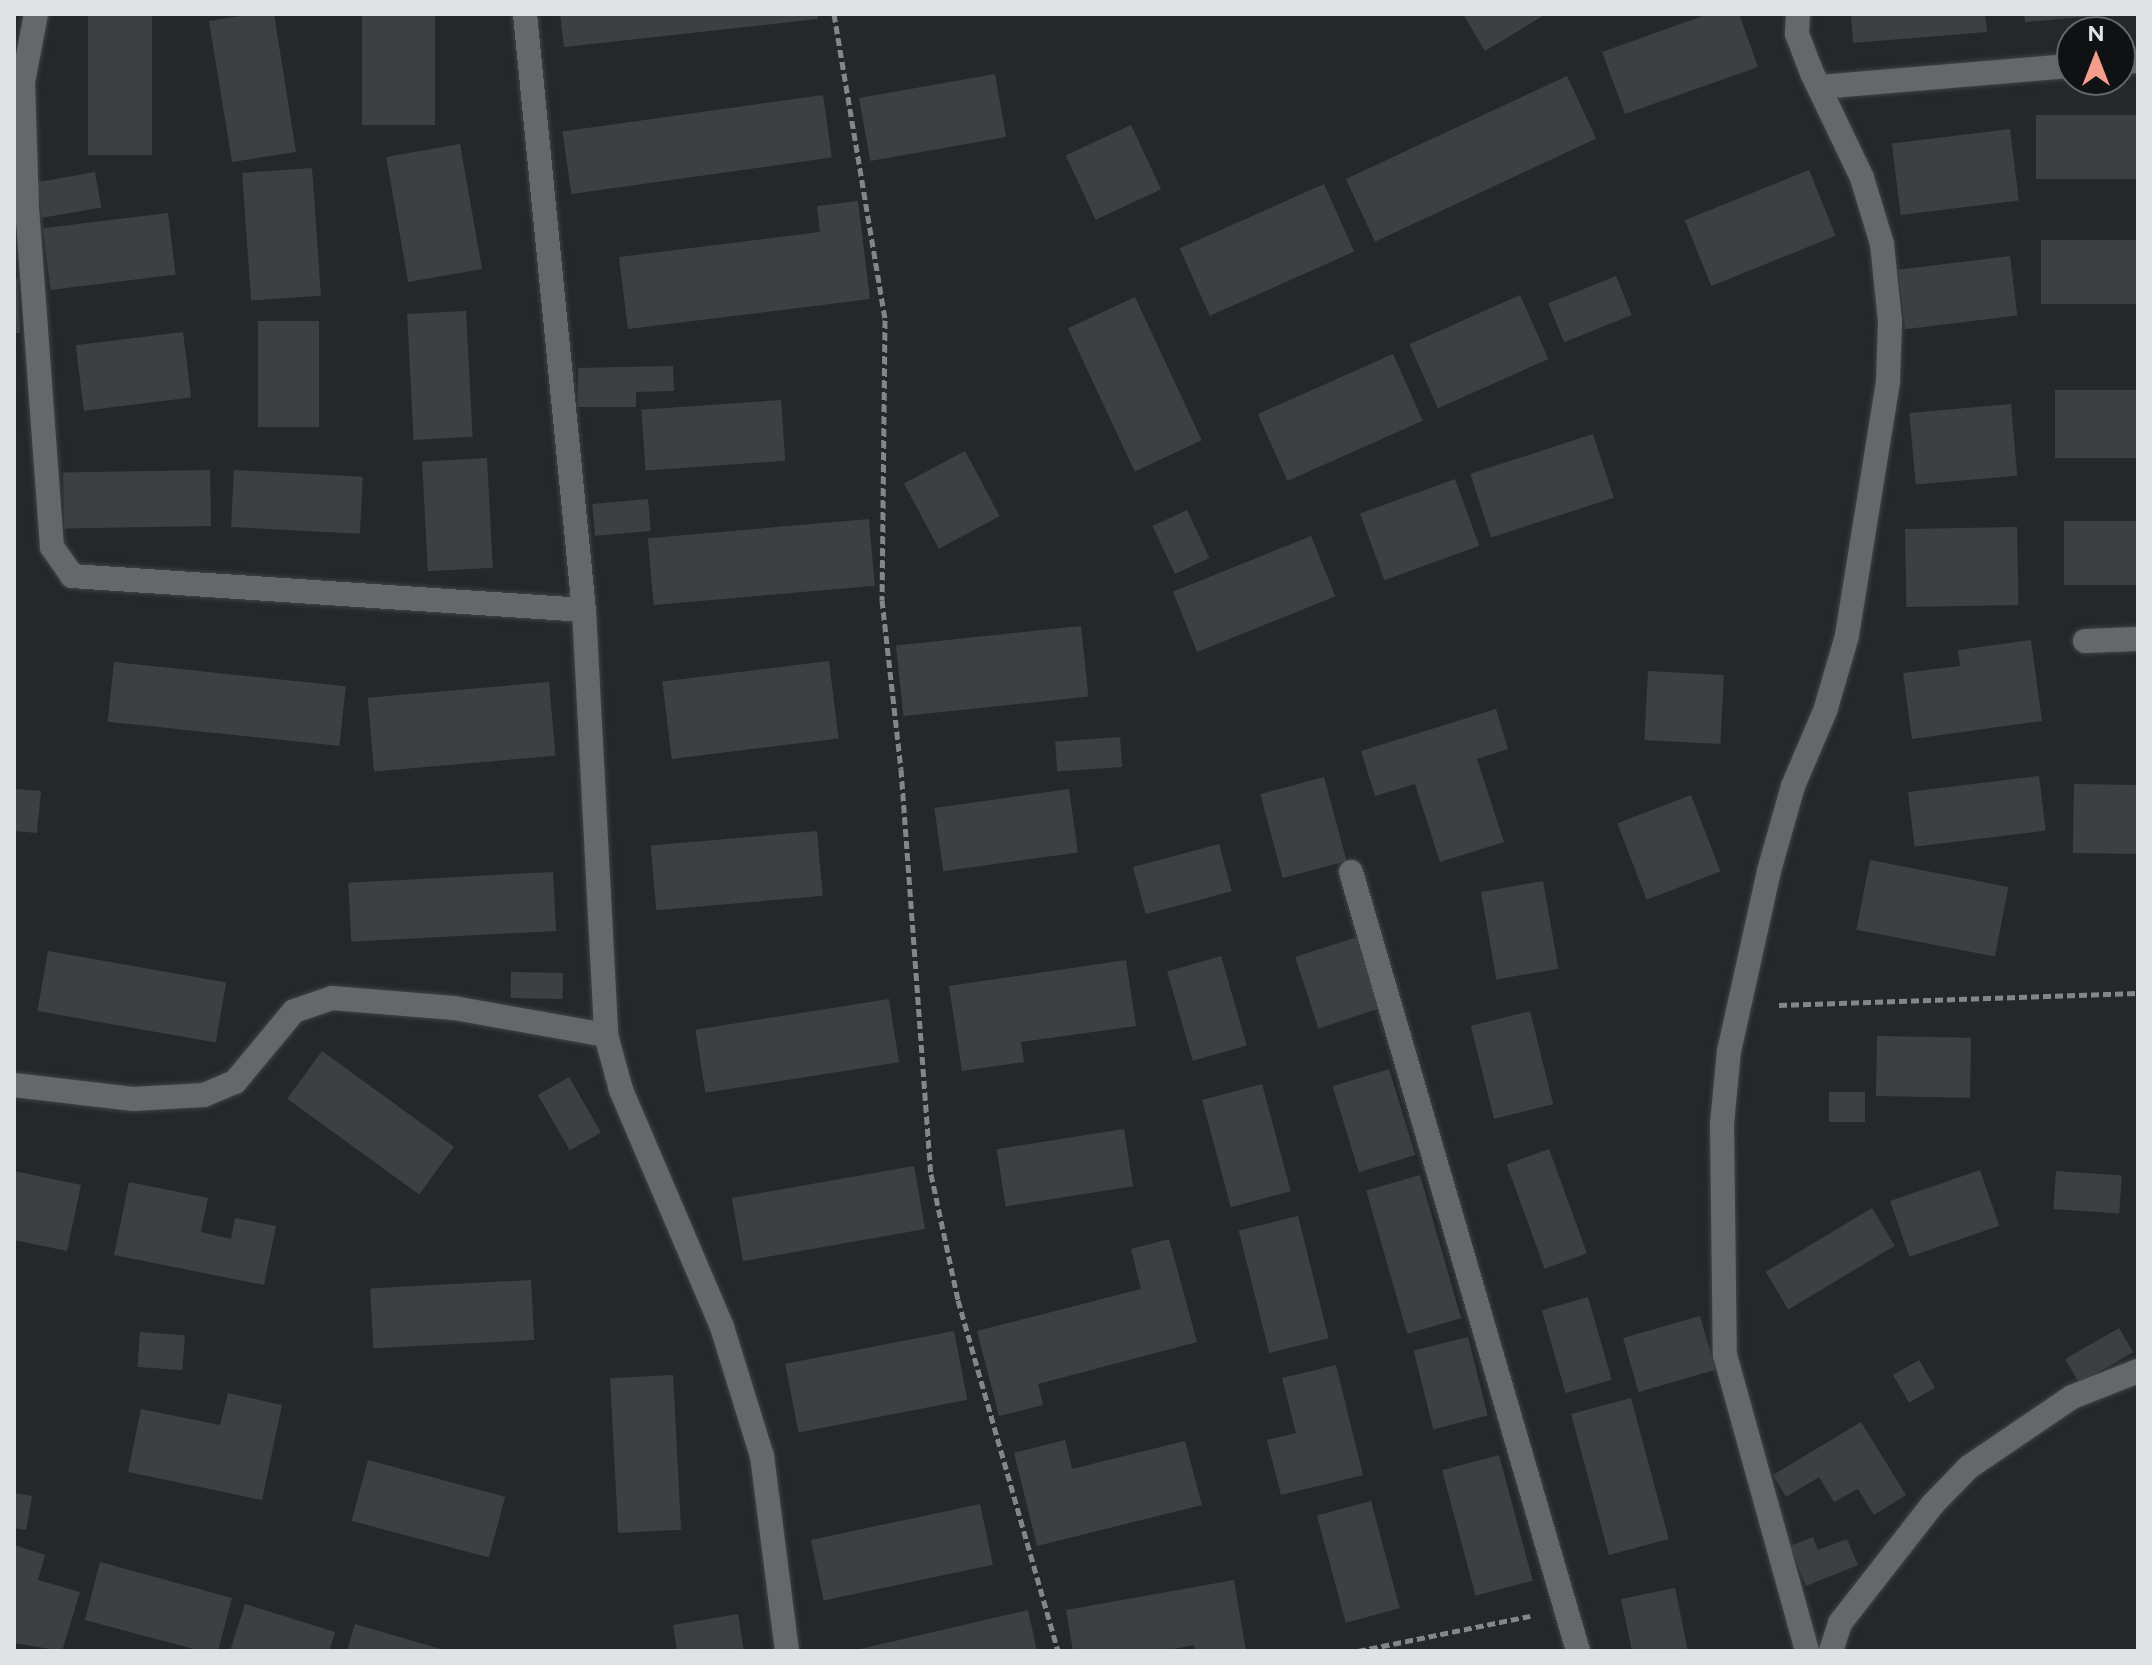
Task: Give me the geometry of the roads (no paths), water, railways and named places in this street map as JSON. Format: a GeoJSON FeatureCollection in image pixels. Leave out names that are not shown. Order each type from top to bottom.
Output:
{"type":"FeatureCollection","features":[{"type":"Feature","properties":{"kind":"street"},"geometry":{"type":"LineString","coordinates":[[36,14],[23,82],[27,207],[52,547],[72,576],[584,610]]}},
{"type":"Feature","properties":{"kind":"street"},"geometry":{"type":"LineString","coordinates":[[525,14],[584,610],[606,1035],[621,1090],[722,1327],[762,1456],[787,1651]]}},
{"type":"Feature","properties":{"kind":"street"},"geometry":{"type":"LineString","coordinates":[[1798,14],[1797,34],[1862,178],[1882,244],[1890,321],[1888,382],[1847,636],[1825,711],[1793,786],[1738,1007],[1722,1124],[1725,1355],[1807,1651]]}},
{"type":"Feature","properties":{"kind":"street"},"geometry":{"type":"LineString","coordinates":[[1820,87],[2056,67]]}},
{"type":"Feature","properties":{"kind":"street"},"geometry":{"type":"LineString","coordinates":[[2085,641],[2138,639]]}},
{"type":"Feature","properties":{"kind":"street"},"geometry":{"type":"LineString","coordinates":[[1351,872],[1578,1651]]}},
{"type":"Feature","properties":{"kind":"street"},"geometry":{"type":"LineString","coordinates":[[14,1085],[133,1099],[204,1095],[235,1082],[294,1011],[332,998],[454,1008],[606,1035]]}},
{"type":"Feature","properties":{"kind":"street"},"geometry":{"type":"LineString","coordinates":[[1831,1651],[1840,1623],[1933,1504],[1969,1467],[2072,1397],[2138,1371]]}}]}
